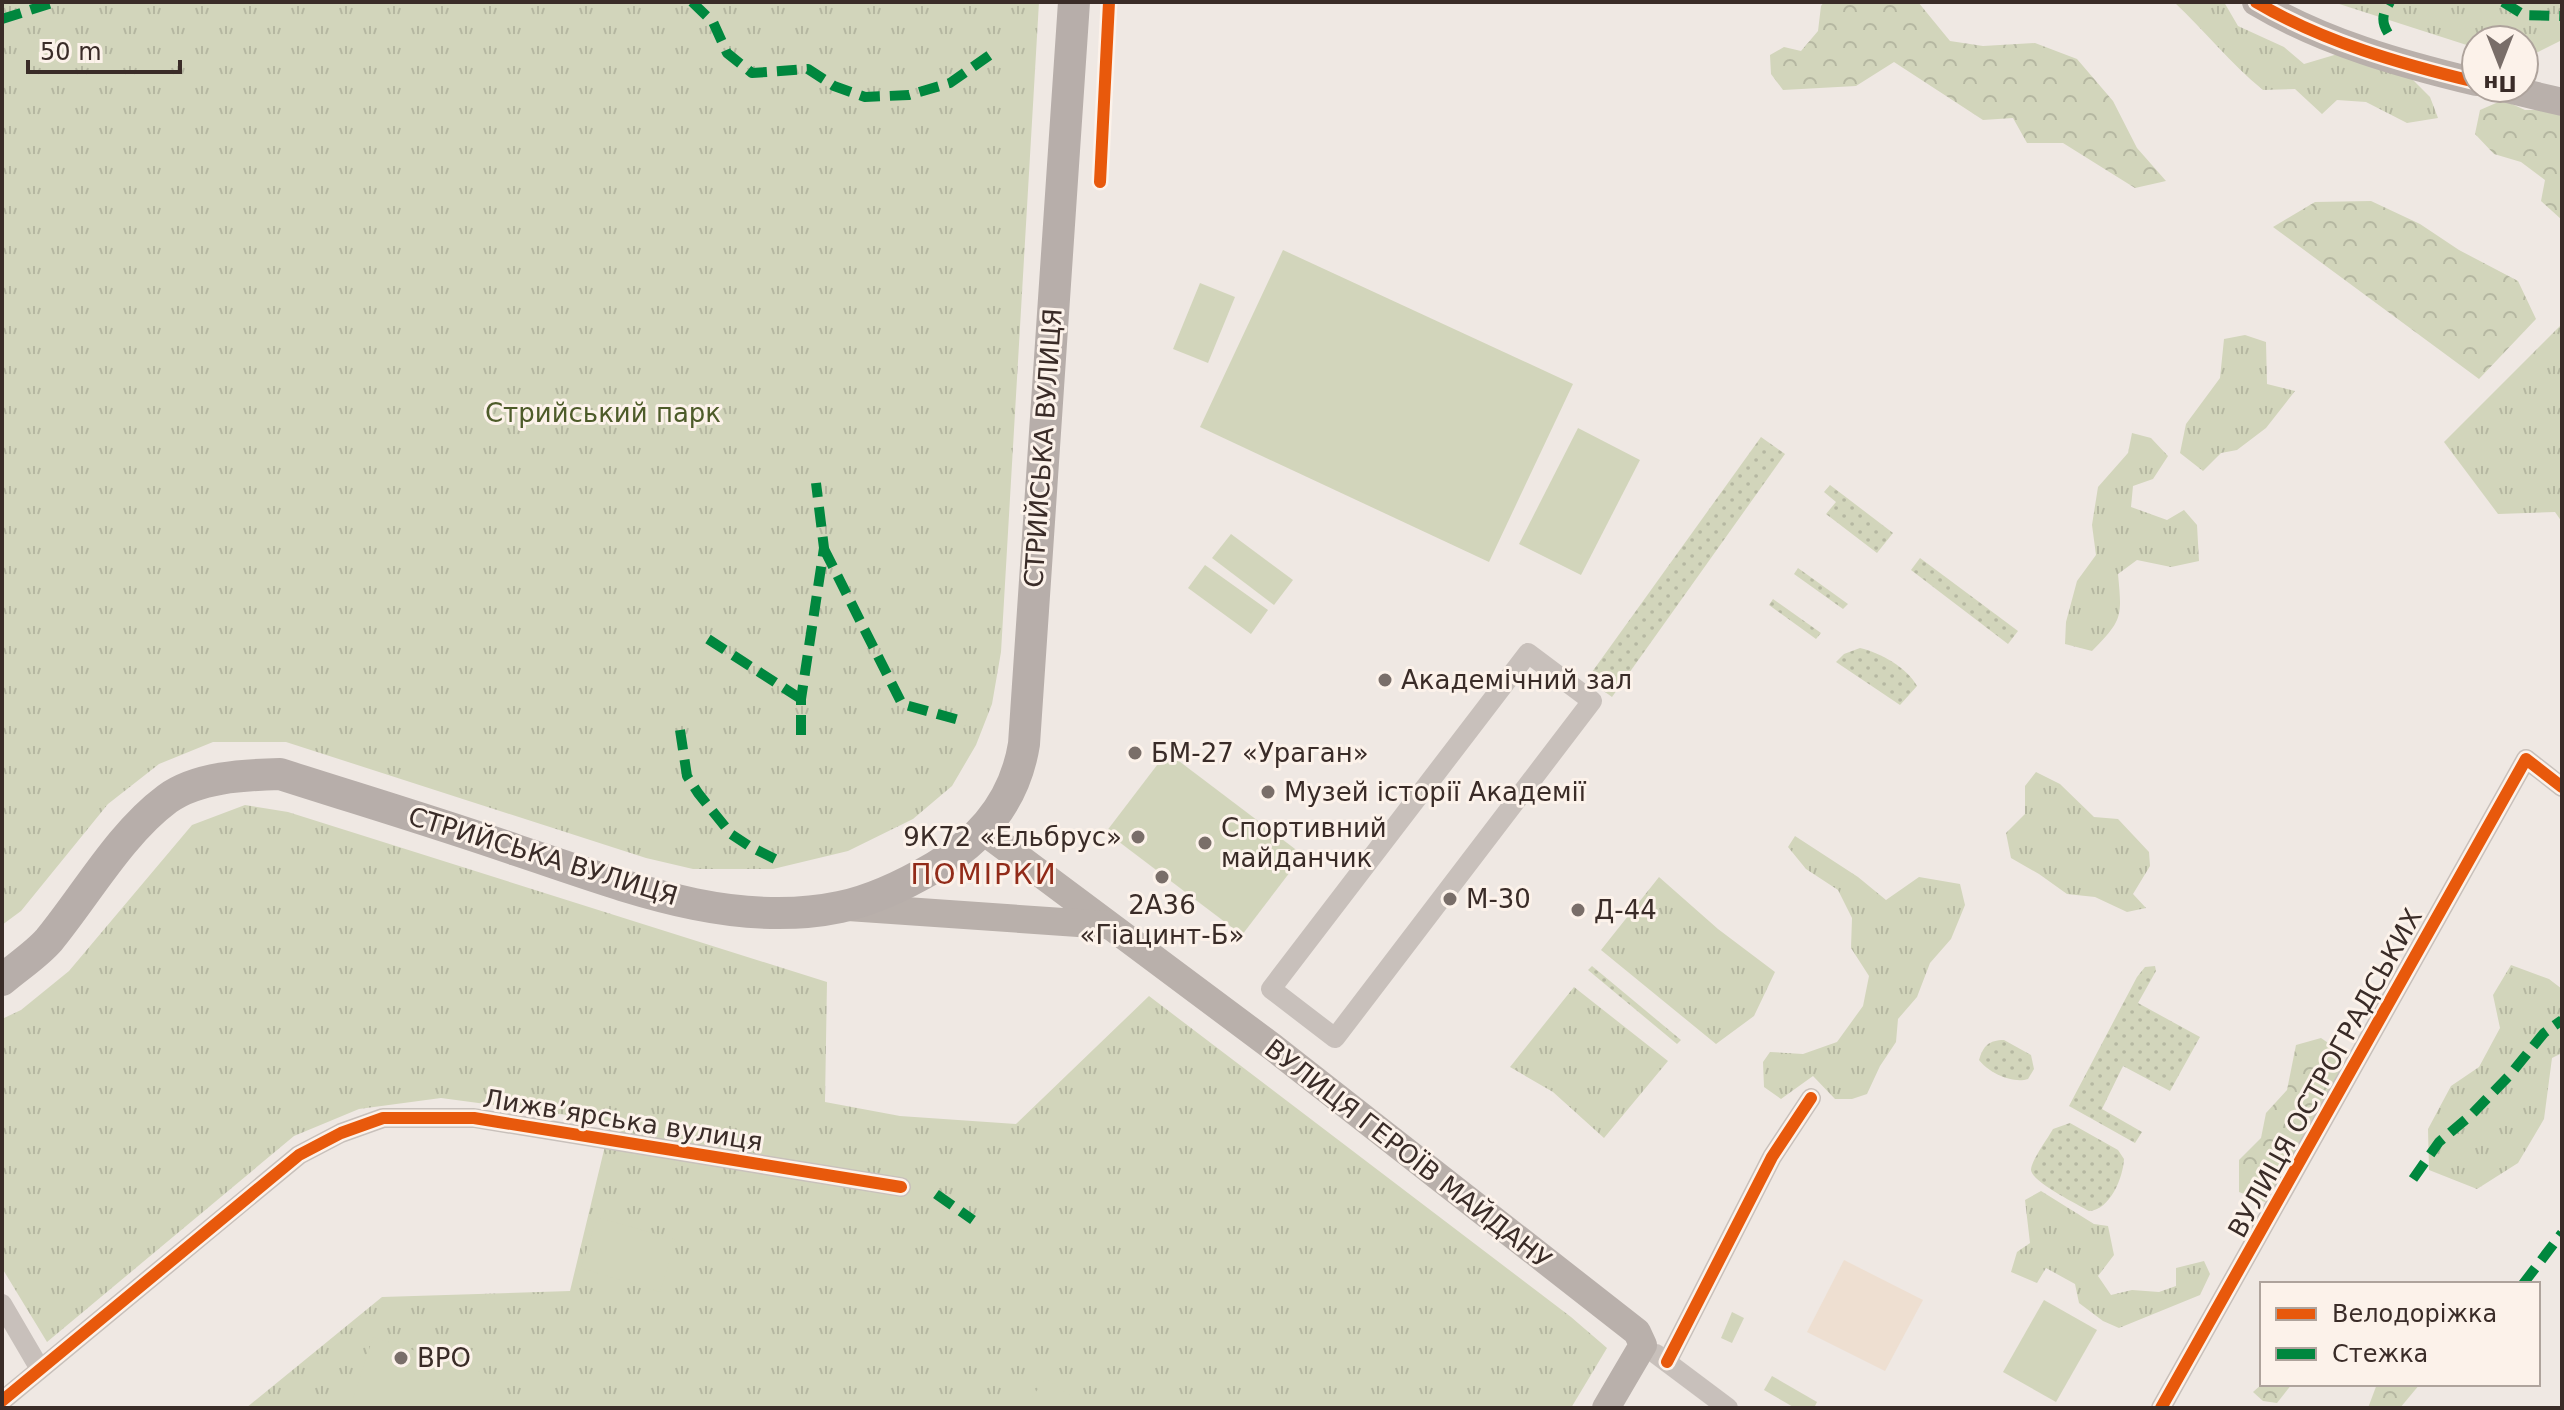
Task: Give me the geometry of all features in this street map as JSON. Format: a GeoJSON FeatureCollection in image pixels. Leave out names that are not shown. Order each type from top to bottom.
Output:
{"type":"FeatureCollection","features":[{"type":"Feature","properties":{"kind":"main road","name":"СТРИЙСЬКА ВУЛИЦЯ"},"geometry":{"type":"LineString","coordinates":[[2,980],[46,943],[135,828],[169,797],[202,783],[236,775],[280,774],[662,897],[766,914],[843,907],[915,878],[951,858],[982,830],[1009,795],[1020,768],[1024,744],[1074,2]]}},
{"type":"Feature","properties":{"kind":"main road"},"geometry":{"type":"LineString","coordinates":[[2256,2],[2336,40],[2460,78]]}},
{"type":"Feature","properties":{"kind":"main road"},"geometry":{"type":"LineString","coordinates":[[2540,97],[2562,102]]}},
{"type":"Feature","properties":{"kind":"main road","name":"ВУЛИЦЯ ГЕРОЇВ МАЙДАНУ"},"geometry":{"type":"LineString","coordinates":[[982,830],[1422,1163],[1637,1332],[1643,1345]]}},
{"type":"Feature","properties":{"kind":"main road"},"geometry":{"type":"LineString","coordinates":[[843,907],[1107,925]]}},
{"type":"Feature","properties":{"kind":"main road"},"geometry":{"type":"LineString","coordinates":[[1606,1408],[1643,1345]]}},
{"type":"Feature","properties":{"kind":"street"},"geometry":{"type":"LineString","coordinates":[[1528,653],[1592,701],[1335,1038],[1271,989],[1528,653]]}},
{"type":"Feature","properties":{"kind":"street","name":"ВУЛИЦЯ ОСТРОГРАДСЬКИХ"},"geometry":{"type":"LineString","coordinates":[[2161,1408],[2526,759],[2562,787]]}},
{"type":"Feature","properties":{"kind":"street"},"geometry":{"type":"LineString","coordinates":[[1667,1362],[1772,1157],[1811,1098]]}},
{"type":"Feature","properties":{"kind":"street","name":"Лижвʼярська вулиця"},"geometry":{"type":"LineString","coordinates":[[2,1401],[299,1155],[341,1133],[383,1118],[474,1118],[901,1187]]}},
{"type":"Feature","properties":{"kind":"street"},"geometry":{"type":"LineString","coordinates":[[2,1304],[40,1369]]}},
{"type":"Feature","properties":{"kind":"street"},"geometry":{"type":"LineString","coordinates":[[1643,1345],[1728,1408]]}},
{"type":"Feature","properties":{"kind":"green space","name":"Стрийський парк"},"geometry":{"type":"Polygon","coordinates":[[[2,2],[1039,2],[1001,652],[992,704],[976,745],[952,786],[913,819],[848,851],[773,869],[693,869],[646,858],[286,742],[213,742],[159,764],[108,804],[21,911],[2,925],[2,2]]]}},
{"type":"Feature","properties":{"kind":"green space"},"geometry":{"type":"Polygon","coordinates":[[[1824,2],[1918,2],[1950,41],[1983,46],[2035,43],[2077,59],[2113,101],[2137,148],[2166,181],[2135,188],[2063,143],[2027,143],[2013,118],[1983,120],[1894,62],[1856,86],[1783,90],[1771,74],[1770,55],[1784,47],[1801,51],[1818,31],[1824,2]]]}},
{"type":"Feature","properties":{"kind":"green space"},"geometry":{"type":"Polygon","coordinates":[[[2174,2],[2224,2],[2238,26],[2284,47],[2304,64],[2341,53],[2406,73],[2430,97],[2438,118],[2407,123],[2366,102],[2337,100],[2322,114],[2295,89],[2263,90],[2174,2]]]}},
{"type":"Feature","properties":{"kind":"green space"},"geometry":{"type":"Polygon","coordinates":[[[2333,2],[2562,2],[2562,40],[2540,51],[2540,24],[2460,24],[2460,43],[2333,2]]]}},
{"type":"Feature","properties":{"kind":"green space"},"geometry":{"type":"Polygon","coordinates":[[[2494,104],[2512,104],[2525,110],[2562,112],[2562,220],[2541,201],[2545,180],[2521,162],[2494,154],[2475,134],[2480,110],[2494,104]]]}},
{"type":"Feature","properties":{"kind":"green space"},"geometry":{"type":"Polygon","coordinates":[[[2371,201],[2420,224],[2459,250],[2518,281],[2536,319],[2479,379],[2273,227],[2315,202],[2371,201]]]}},
{"type":"Feature","properties":{"kind":"green space"},"geometry":{"type":"Polygon","coordinates":[[[1283,250],[1573,384],[1489,562],[1200,427],[1283,250]]]}},
{"type":"Feature","properties":{"kind":"green space"},"geometry":{"type":"Polygon","coordinates":[[[1200,283],[1235,297],[1208,363],[1173,349],[1200,283]]]}},
{"type":"Feature","properties":{"kind":"green space"},"geometry":{"type":"Polygon","coordinates":[[[2562,324],[2562,522],[2555,512],[2498,514],[2444,442],[2562,324]]]}},
{"type":"Feature","properties":{"kind":"green space"},"geometry":{"type":"Polygon","coordinates":[[[2245,335],[2266,342],[2267,384],[2295,391],[2266,428],[2237,450],[2221,453],[2203,471],[2180,453],[2186,424],[2220,378],[2224,339],[2245,335]]]}},
{"type":"Feature","properties":{"kind":"green space"},"geometry":{"type":"Polygon","coordinates":[[[1578,428],[1640,460],[1581,575],[1519,544],[1578,428]]]}},
{"type":"Feature","properties":{"kind":"green space"},"geometry":{"type":"Polygon","coordinates":[[[2132,433],[2151,438],[2168,456],[2153,479],[2133,486],[2131,507],[2167,520],[2184,510],[2197,525],[2199,561],[2171,567],[2137,560],[2118,574],[2118,617],[2110,632],[2092,651],[2065,644],[2066,622],[2077,581],[2096,555],[2092,525],[2098,487],[2128,453],[2132,433]]]}},
{"type":"Feature","properties":{"kind":"green space"},"geometry":{"type":"Polygon","coordinates":[[[1761,437],[1785,454],[1612,697],[1587,679],[1761,437]]]}},
{"type":"Feature","properties":{"kind":"green space"},"geometry":{"type":"Polygon","coordinates":[[[1830,485],[1893,533],[1877,553],[1826,514],[1836,502],[1824,492],[1830,485]]]}},
{"type":"Feature","properties":{"kind":"green space"},"geometry":{"type":"Polygon","coordinates":[[[1231,534],[1293,580],[1274,605],[1212,558],[1231,534]]]}},
{"type":"Feature","properties":{"kind":"green space"},"geometry":{"type":"Polygon","coordinates":[[[1920,558],[2018,631],[2008,644],[1911,570],[1920,558]]]}},
{"type":"Feature","properties":{"kind":"green space"},"geometry":{"type":"Polygon","coordinates":[[[1205,565],[1268,610],[1251,634],[1188,588],[1205,565]]]}},
{"type":"Feature","properties":{"kind":"green space"},"geometry":{"type":"Polygon","coordinates":[[[1798,568],[1848,604],[1843,609],[1794,574],[1798,568]]]}},
{"type":"Feature","properties":{"kind":"green space"},"geometry":{"type":"Polygon","coordinates":[[[1773,599],[1821,633],[1816,639],[1769,605],[1773,599]]]}},
{"type":"Feature","properties":{"kind":"green space"},"geometry":{"type":"Polygon","coordinates":[[[1860,648],[1892,662],[1917,686],[1900,705],[1836,662],[1844,654],[1860,648]]]}},
{"type":"Feature","properties":{"kind":"green space","name":"Спортивний майданчик"},"geometry":{"type":"Polygon","coordinates":[[[1167,752],[1303,855],[1242,935],[1106,832],[1167,752]]]}},
{"type":"Feature","properties":{"kind":"green space"},"geometry":{"type":"Polygon","coordinates":[[[2036,772],[2060,784],[2094,817],[2118,819],[2149,852],[2150,866],[2133,894],[2146,908],[2127,912],[2095,897],[2067,894],[2011,858],[2006,833],[2025,814],[2025,786],[2036,772]]]}},
{"type":"Feature","properties":{"kind":"green space"},"geometry":{"type":"Polygon","coordinates":[[[245,805],[288,812],[827,982],[825,1102],[900,1116],[1016,1124],[1149,996],[1571,1317],[1607,1348],[1571,1408],[246,1408],[382,1297],[570,1291],[611,1121],[441,1098],[359,1109],[294,1136],[47,1342],[2,1268],[2,1019],[21,1010],[69,971],[192,825],[245,805]]]}},
{"type":"Feature","properties":{"kind":"green space"},"geometry":{"type":"Polygon","coordinates":[[[1795,836],[1858,877],[1886,900],[1919,877],[1960,884],[1965,905],[1951,939],[1930,963],[1917,997],[1898,1019],[1896,1042],[1867,1094],[1852,1099],[1835,1099],[1813,1076],[1781,1099],[1764,1087],[1763,1062],[1770,1052],[1803,1054],[1837,1042],[1863,1006],[1869,976],[1851,948],[1852,918],[1838,890],[1806,869],[1788,847],[1795,836]]]}},
{"type":"Feature","properties":{"kind":"green space"},"geometry":{"type":"Polygon","coordinates":[[[1659,877],[1718,929],[1775,972],[1754,1016],[1716,1044],[1601,950],[1659,877]]]}},
{"type":"Feature","properties":{"kind":"green space"},"geometry":{"type":"Polygon","coordinates":[[[2511,965],[2549,979],[2562,989],[2562,1053],[2552,1058],[2544,1119],[2518,1163],[2477,1189],[2429,1170],[2428,1129],[2451,1086],[2479,1067],[2500,1028],[2493,995],[2511,965]]]}},
{"type":"Feature","properties":{"kind":"green space"},"geometry":{"type":"Polygon","coordinates":[[[1592,966],[1681,1040],[1677,1044],[1588,970],[1592,966]]]}},
{"type":"Feature","properties":{"kind":"green space"},"geometry":{"type":"Polygon","coordinates":[[[2155,966],[2156,971],[2138,1003],[2200,1037],[2170,1091],[2123,1066],[2102,1109],[2142,1132],[2135,1143],[2069,1106],[2137,977],[2145,967],[2155,966]]]}},
{"type":"Feature","properties":{"kind":"green space"},"geometry":{"type":"Polygon","coordinates":[[[1574,987],[1668,1061],[1604,1138],[1553,1092],[1510,1067],[1574,987]]]}},
{"type":"Feature","properties":{"kind":"green space"},"geometry":{"type":"Polygon","coordinates":[[[2321,1038],[2334,1047],[2343,1068],[2265,1202],[2239,1192],[2239,1160],[2261,1138],[2266,1113],[2287,1090],[2296,1045],[2321,1038]]]}},
{"type":"Feature","properties":{"kind":"green space"},"geometry":{"type":"Polygon","coordinates":[[[2004,1040],[2031,1055],[2034,1069],[2028,1079],[2015,1080],[2002,1076],[1979,1060],[1987,1045],[2004,1040]]]}},
{"type":"Feature","properties":{"kind":"green space"},"geometry":{"type":"Polygon","coordinates":[[[2070,1123],[2118,1150],[2124,1159],[2114,1192],[2103,1205],[2089,1211],[2039,1180],[2031,1170],[2053,1129],[2070,1123]]]}},
{"type":"Feature","properties":{"kind":"green space"},"geometry":{"type":"Polygon","coordinates":[[[2041,1191],[2094,1224],[2108,1226],[2114,1255],[2098,1276],[2111,1295],[2132,1290],[2159,1292],[2176,1286],[2176,1268],[2204,1261],[2210,1274],[2200,1295],[2119,1328],[2103,1321],[2079,1303],[2075,1284],[2046,1268],[2037,1283],[2011,1272],[2017,1252],[2030,1243],[2025,1200],[2041,1191]]]}},
{"type":"Feature","properties":{"kind":"green space"},"geometry":{"type":"Polygon","coordinates":[[[597,1217],[676,1240],[660,1292],[581,1268],[597,1217]]]}},
{"type":"Feature","properties":{"kind":"green space"},"geometry":{"type":"Polygon","coordinates":[[[2044,1300],[2097,1330],[2056,1402],[2003,1372],[2044,1300]]]}},
{"type":"Feature","properties":{"kind":"green space"},"geometry":{"type":"Polygon","coordinates":[[[1732,1312],[1744,1318],[1732,1343],[1721,1338],[1732,1312]]]}},
{"type":"Feature","properties":{"kind":"green space","name":"ВРО"},"geometry":{"type":"Polygon","coordinates":[[[373,1337],[499,1378],[490,1408],[350,1408],[373,1337]]]}},
{"type":"Feature","properties":{"kind":"green space"},"geometry":{"type":"Polygon","coordinates":[[[1772,1376],[1817,1402],[1814,1408],[1795,1408],[1764,1390],[1772,1376]]]}},
{"type":"Feature","properties":{"kind":"green space"},"geometry":{"type":"Polygon","coordinates":[[[1046,1378],[1087,1408],[1024,1408],[1046,1378]]]}},
{"type":"Feature","properties":{"kind":"green space"},"geometry":{"type":"Polygon","coordinates":[[[2260,1386],[2290,1386],[2277,1403],[2263,1401],[2253,1392],[2260,1386]]]}},
{"type":"Feature","properties":{"kind":"green space"},"geometry":{"type":"Polygon","coordinates":[[[2376,1386],[2418,1386],[2400,1408],[2368,1408],[2376,1386]]]}},
{"type":"Feature","properties":{"kind":"shaded area"},"geometry":{"type":"Polygon","coordinates":[[[1844,1260],[1923,1300],[1885,1371],[1807,1332],[1844,1260]]]}},
{"type":"Feature","properties":{"kind":"marked path"},"geometry":{"type":"LineString","coordinates":[[2,19],[55,2]]}},
{"type":"Feature","properties":{"kind":"marked path"},"geometry":{"type":"LineString","coordinates":[[692,2],[713,22],[727,53],[752,73],[808,69],[834,86],[865,97],[909,95],[950,83],[994,52]]}},
{"type":"Feature","properties":{"kind":"marked path"},"geometry":{"type":"LineString","coordinates":[[2388,33],[2383,17],[2390,2]]}},
{"type":"Feature","properties":{"kind":"marked path"},"geometry":{"type":"LineString","coordinates":[[2503,2],[2524,15],[2562,16]]}},
{"type":"Feature","properties":{"kind":"marked path"},"geometry":{"type":"LineString","coordinates":[[801,735],[801,699],[824,548],[816,483]]}},
{"type":"Feature","properties":{"kind":"marked path"},"geometry":{"type":"LineString","coordinates":[[824,549],[902,704],[966,722]]}},
{"type":"Feature","properties":{"kind":"marked path"},"geometry":{"type":"LineString","coordinates":[[708,639],[801,699]]}},
{"type":"Feature","properties":{"kind":"marked path"},"geometry":{"type":"LineString","coordinates":[[680,730],[687,776],[698,793],[731,834],[775,859]]}},
{"type":"Feature","properties":{"kind":"marked path"},"geometry":{"type":"LineString","coordinates":[[2413,1179],[2439,1142],[2509,1076],[2544,1033],[2562,1020]]}},
{"type":"Feature","properties":{"kind":"marked path"},"geometry":{"type":"LineString","coordinates":[[936,1194],[973,1220]]}},
{"type":"Feature","properties":{"kind":"marked path"},"geometry":{"type":"LineString","coordinates":[[2525,1282],[2562,1233]]}},
{"type":"Feature","properties":{"kind":"cycle path"},"geometry":{"type":"LineString","coordinates":[[1100,182],[1109,2]]}},
{"type":"Feature","properties":{"kind":"cycle path"},"geometry":{"type":"LineString","coordinates":[[2256,2],[2335,40],[2460,78]]}},
{"type":"Feature","properties":{"kind":"cycle path"},"geometry":{"type":"LineString","coordinates":[[2161,1408],[2526,759],[2562,787]]}},
{"type":"Feature","properties":{"kind":"cycle path"},"geometry":{"type":"LineString","coordinates":[[1667,1362],[1772,1157],[1811,1098]]}},
{"type":"Feature","properties":{"kind":"cycle path"},"geometry":{"type":"LineString","coordinates":[[2,1401],[299,1155],[341,1133],[383,1118],[474,1118],[901,1187]]}},
{"type":"Feature","properties":{"kind":"place","name":"Академічний зал"},"geometry":{"type":"Point","coordinates":[1385,680]}},
{"type":"Feature","properties":{"kind":"place","name":"БМ-27 «Ураган»"},"geometry":{"type":"Point","coordinates":[1135,753]}},
{"type":"Feature","properties":{"kind":"place","name":"Музей історії Академії"},"geometry":{"type":"Point","coordinates":[1268,792]}},
{"type":"Feature","properties":{"kind":"place","name":"9К72 «Ельбрус»"},"geometry":{"type":"Point","coordinates":[1138,837]}},
{"type":"Feature","properties":{"kind":"place","name":"Спортивний майданчик"},"geometry":{"type":"Point","coordinates":[1205,843]}},
{"type":"Feature","properties":{"kind":"place","name":"2А36 «Гіацинт-Б»"},"geometry":{"type":"Point","coordinates":[1162,877]}},
{"type":"Feature","properties":{"kind":"place","name":"М-30"},"geometry":{"type":"Point","coordinates":[1450,899]}},
{"type":"Feature","properties":{"kind":"place","name":"Д-44"},"geometry":{"type":"Point","coordinates":[1578,910]}},
{"type":"Feature","properties":{"kind":"place","name":"ВРО"},"geometry":{"type":"Point","coordinates":[401,1358]}},
{"type":"Feature","properties":{"kind":"district","name":"ПОМІРКИ"},"geometry":{"type":"Point","coordinates":[984,874]}}]}
